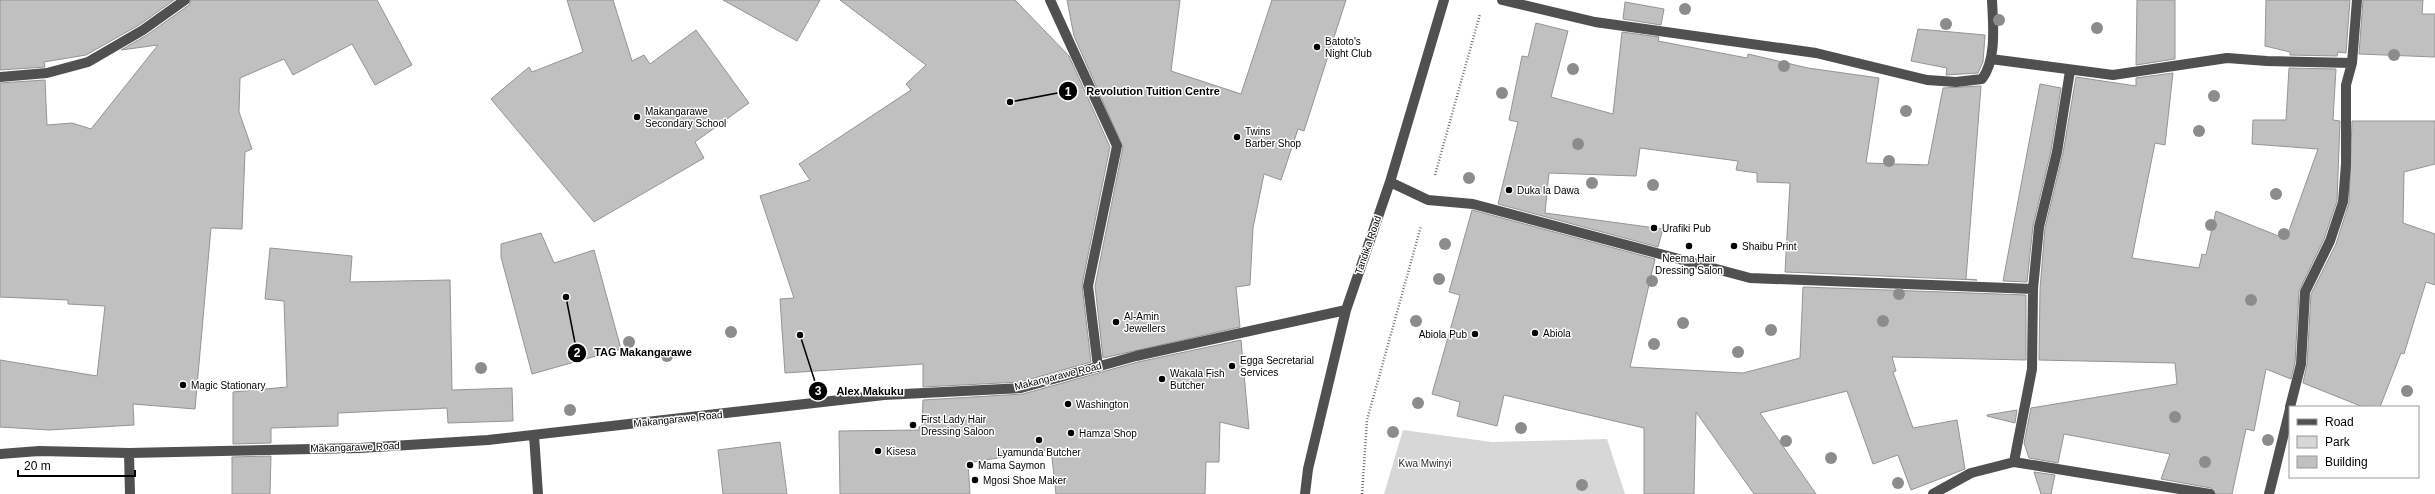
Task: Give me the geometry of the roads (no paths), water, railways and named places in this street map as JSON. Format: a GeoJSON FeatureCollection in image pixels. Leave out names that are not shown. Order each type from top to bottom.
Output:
{"type":"FeatureCollection","features":[{"type":"Feature","properties":{"kind":"street"},"geometry":{"type":"LineString","coordinates":[[0,77],[47,73],[88,62],[143,30],[185,0]]}},
{"type":"Feature","properties":{"kind":"street"},"geometry":{"type":"LineString","coordinates":[[1050,0],[1117,146],[1088,286],[1098,367]]}},
{"type":"Feature","properties":{"kind":"street","name":"Tandika Road"},"geometry":{"type":"LineString","coordinates":[[1305,494],[1308,469],[1346,310],[1390,182],[1444,0]]}},
{"type":"Feature","properties":{"kind":"street"},"geometry":{"type":"LineString","coordinates":[[1502,0],[1595,22],[1816,53],[1928,80],[1956,82],[1982,79],[1988,70],[1991,59],[1992,0]]}},
{"type":"Feature","properties":{"kind":"street"},"geometry":{"type":"LineString","coordinates":[[2290,406],[2301,364],[2305,292],[2330,241],[2342,202],[2346,164],[2346,85],[2352,63],[2357,0]]}},
{"type":"Feature","properties":{"kind":"street"},"geometry":{"type":"LineString","coordinates":[[1991,59],[2070,71],[2113,75],[2227,58],[2267,61],[2352,63]]}},
{"type":"Feature","properties":{"kind":"street"},"geometry":{"type":"LineString","coordinates":[[2014,462],[2032,369],[2033,289],[2039,226],[2057,152],[2070,71]]}},
{"type":"Feature","properties":{"kind":"street"},"geometry":{"type":"LineString","coordinates":[[1390,182],[1428,200],[1473,204],[1750,278],[2033,289]]}},
{"type":"Feature","properties":{"kind":"street","name":"Makangarawe Road"},"geometry":{"type":"LineString","coordinates":[[0,454],[39,451],[129,453],[360,448],[534,435],[884,395],[1021,388],[1098,367],[1346,310]]}},
{"type":"Feature","properties":{"kind":"street"},"geometry":{"type":"LineString","coordinates":[[2269,494],[2289,412]]}},
{"type":"Feature","properties":{"kind":"street"},"geometry":{"type":"LineString","coordinates":[[534,435],[538,494]]}},
{"type":"Feature","properties":{"kind":"street"},"geometry":{"type":"LineString","coordinates":[[129,453],[130,494]]}},
{"type":"Feature","properties":{"kind":"street"},"geometry":{"type":"LineString","coordinates":[[1933,494],[1970,473],[2014,462],[2210,494]]}},
{"type":"Feature","properties":{"kind":"place","name":"Batoto's Night Club"},"geometry":{"type":"Point","coordinates":[1317,47]}},
{"type":"Feature","properties":{"kind":"place","name":"Revolution Tuition Centre"},"geometry":{"type":"Point","coordinates":[1010,102]}},
{"type":"Feature","properties":{"kind":"place","name":"Makangarawe Secondary School"},"geometry":{"type":"Point","coordinates":[637,117]}},
{"type":"Feature","properties":{"kind":"place","name":"Twins Barber Shop"},"geometry":{"type":"Point","coordinates":[1237,137]}},
{"type":"Feature","properties":{"kind":"place","name":"Duka la Dawa"},"geometry":{"type":"Point","coordinates":[1509,190]}},
{"type":"Feature","properties":{"kind":"place","name":"Urafiki Pub"},"geometry":{"type":"Point","coordinates":[1654,228]}},
{"type":"Feature","properties":{"kind":"place","name":"Neema Hair Dressing Salon"},"geometry":{"type":"Point","coordinates":[1689,246]}},
{"type":"Feature","properties":{"kind":"place","name":"Shaibu Print"},"geometry":{"type":"Point","coordinates":[1734,246]}},
{"type":"Feature","properties":{"kind":"place","name":"TAG Makangarawe"},"geometry":{"type":"Point","coordinates":[566,297]}},
{"type":"Feature","properties":{"kind":"place","name":"Al-Amin Jewellers"},"geometry":{"type":"Point","coordinates":[1116,322]}},
{"type":"Feature","properties":{"kind":"place","name":"Abiola"},"geometry":{"type":"Point","coordinates":[1535,333]}},
{"type":"Feature","properties":{"kind":"place","name":"Abiola Pub"},"geometry":{"type":"Point","coordinates":[1475,334]}},
{"type":"Feature","properties":{"kind":"place","name":"Alex Makuku"},"geometry":{"type":"Point","coordinates":[800,335]}},
{"type":"Feature","properties":{"kind":"place","name":"Egga Secretarial Services"},"geometry":{"type":"Point","coordinates":[1232,366]}},
{"type":"Feature","properties":{"kind":"place","name":"Wakala Fish Butcher"},"geometry":{"type":"Point","coordinates":[1162,379]}},
{"type":"Feature","properties":{"kind":"place","name":"Magic Stationary"},"geometry":{"type":"Point","coordinates":[183,385]}},
{"type":"Feature","properties":{"kind":"place","name":"Washington"},"geometry":{"type":"Point","coordinates":[1068,404]}},
{"type":"Feature","properties":{"kind":"place","name":"First Lady Hair Dressing Saloon"},"geometry":{"type":"Point","coordinates":[913,425]}},
{"type":"Feature","properties":{"kind":"place","name":"Hamza Shop"},"geometry":{"type":"Point","coordinates":[1071,433]}},
{"type":"Feature","properties":{"kind":"place","name":"Lyamunda Butcher"},"geometry":{"type":"Point","coordinates":[1039,440]}},
{"type":"Feature","properties":{"kind":"place","name":"Kisesa"},"geometry":{"type":"Point","coordinates":[878,451]}},
{"type":"Feature","properties":{"kind":"place","name":"Mama Saymon"},"geometry":{"type":"Point","coordinates":[970,465]}},
{"type":"Feature","properties":{"kind":"place","name":"Mgosi Shoe Maker"},"geometry":{"type":"Point","coordinates":[975,480]}},
{"type":"Feature","properties":{"kind":"park label","name":"Kwa Mwinyi"},"geometry":{"type":"Point","coordinates":[1425,463]}}]}
